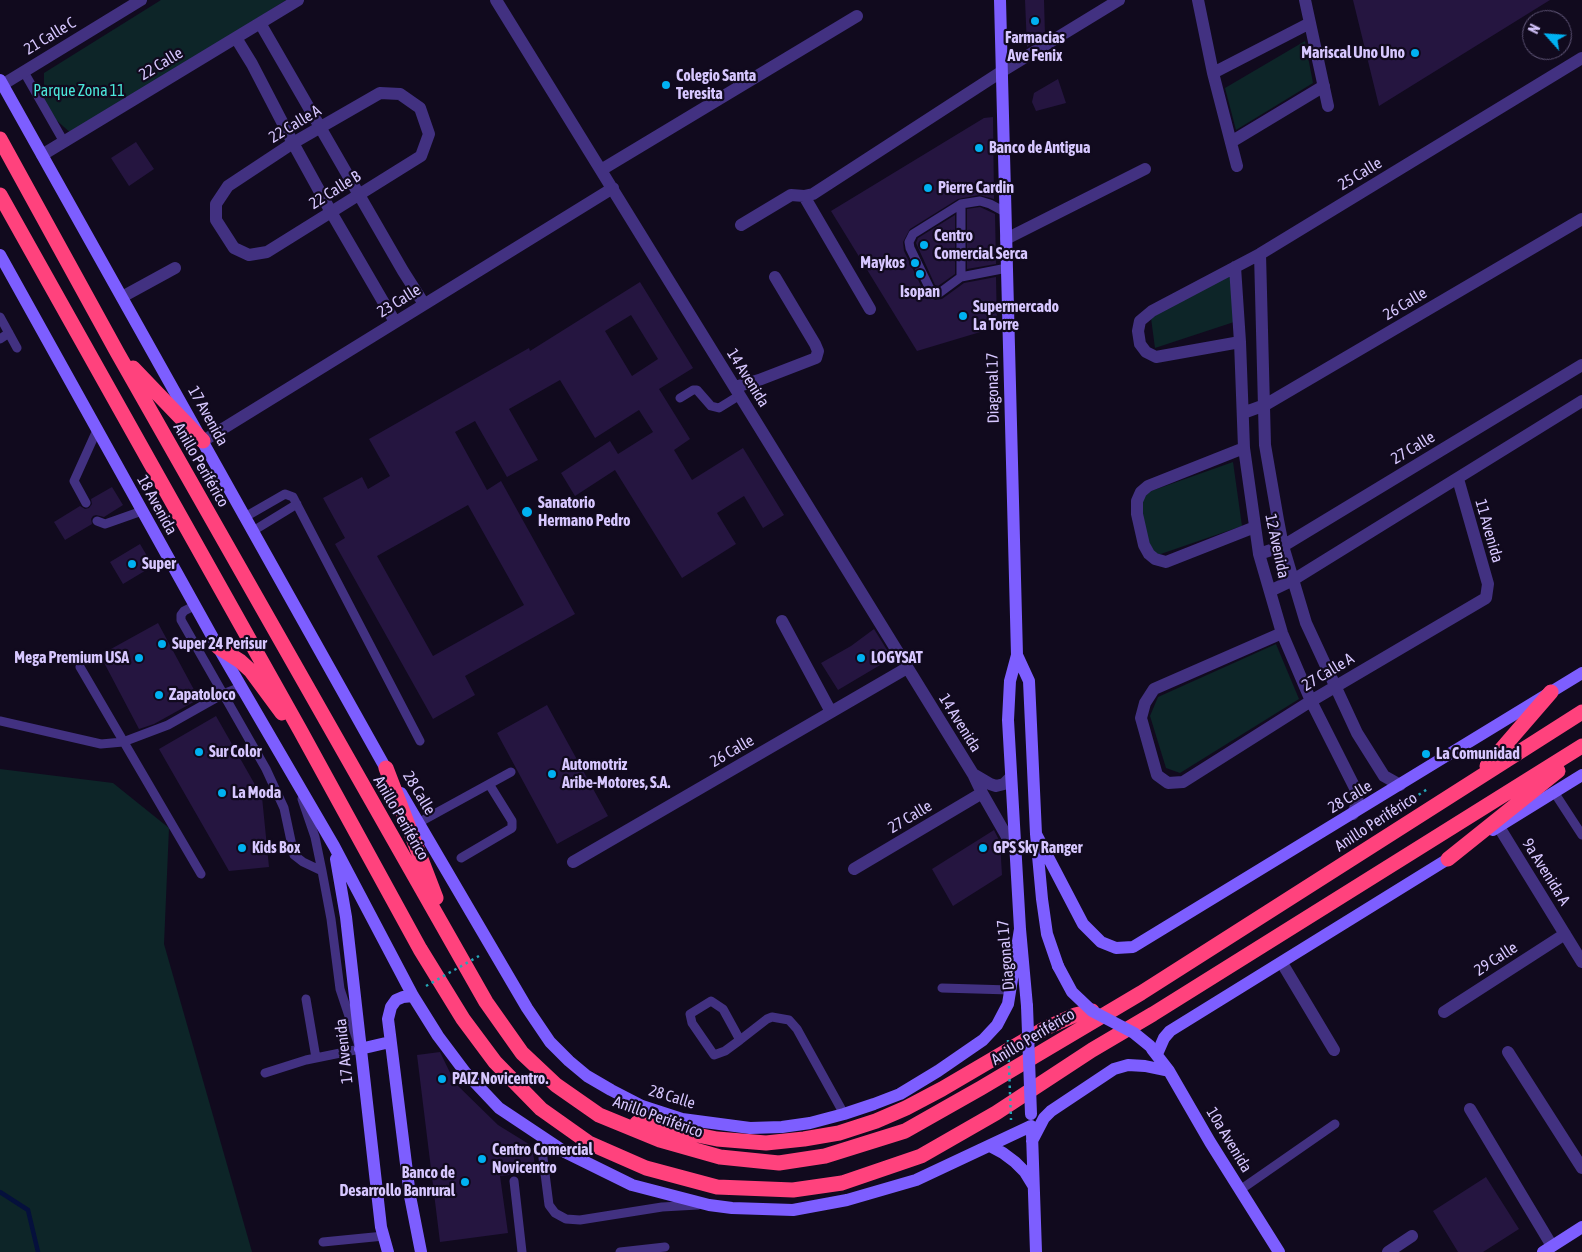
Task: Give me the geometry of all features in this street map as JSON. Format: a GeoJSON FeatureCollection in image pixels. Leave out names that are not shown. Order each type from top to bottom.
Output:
{"type":"FeatureCollection","features":[{"type":"Feature","properties":{"kind":"highway","name":"Anillo Periférico"},"geometry":{"type":"LineString","coordinates":[[0,139],[117,352],[486,1002],[522,1053],[556,1084],[599,1115],[660,1140],[720,1157],[779,1163],[825,1156],[905,1131],[1141,993],[1582,712]]}},
{"type":"Feature","properties":{"kind":"highway"},"geometry":{"type":"LineString","coordinates":[[0,194],[300,730],[420,949],[462,1019],[495,1062],[541,1109],[589,1143],[646,1168],[717,1187],[793,1190],[842,1183],[921,1156],[996,1113],[1092,1050],[1153,1014],[1582,746]]}},
{"type":"Feature","properties":{"kind":"highway"},"geometry":{"type":"LineString","coordinates":[[117,352],[203,441]]}},
{"type":"Feature","properties":{"kind":"highway"},"geometry":{"type":"LineString","coordinates":[[218,647],[252,671],[278,710],[300,730]]}},
{"type":"Feature","properties":{"kind":"highway"},"geometry":{"type":"LineString","coordinates":[[1475,780],[1551,692]]}},
{"type":"Feature","properties":{"kind":"highway"},"geometry":{"type":"LineString","coordinates":[[1448,859],[1582,752]]}},
{"type":"Feature","properties":{"kind":"highway"},"geometry":{"type":"LineString","coordinates":[[386,768],[454,946]]}},
{"type":"Feature","properties":{"kind":"highway"},"geometry":{"type":"LineString","coordinates":[[599,1115],[717,1139],[766,1142],[804,1139],[839,1133],[876,1121],[906,1108],[1046,1028],[1075,1015],[1092,1011]]}},
{"type":"Feature","properties":{"kind":"street","name":"21 Calle C"},"geometry":{"type":"LineString","coordinates":[[1,83],[24,72],[141,0]]}},
{"type":"Feature","properties":{"kind":"street","name":"22 Calle"},"geometry":{"type":"LineString","coordinates":[[42,155],[298,0]]}},
{"type":"Feature","properties":{"kind":"street","name":"14 Avenida"},"geometry":{"type":"LineString","coordinates":[[496,0],[972,774],[1014,849]]}},
{"type":"Feature","properties":{"kind":"street","name":"Diagonal 17"},"geometry":{"type":"LineString","coordinates":[[1000,0],[1017,655],[1010,681],[1008,720],[1014,849],[1027,1006],[1036,1252]]}},
{"type":"Feature","properties":{"kind":"street"},"geometry":{"type":"LineString","coordinates":[[741,225],[791,195],[804,196],[813,194],[1001,72],[1119,0]]}},
{"type":"Feature","properties":{"kind":"street"},"geometry":{"type":"LineString","coordinates":[[1198,0],[1213,74],[1237,166]]}},
{"type":"Feature","properties":{"kind":"street"},"geometry":{"type":"LineString","coordinates":[[1305,0],[1328,106]]}},
{"type":"Feature","properties":{"kind":"street"},"geometry":{"type":"LineString","coordinates":[[602,170],[857,16]]}},
{"type":"Feature","properties":{"kind":"street"},"geometry":{"type":"LineString","coordinates":[[260,23],[403,271],[424,304]]}},
{"type":"Feature","properties":{"kind":"street"},"geometry":{"type":"LineString","coordinates":[[1213,74],[1310,24]]}},
{"type":"Feature","properties":{"kind":"street"},"geometry":{"type":"LineString","coordinates":[[236,38],[252,64],[292,143],[395,322]]}},
{"type":"Feature","properties":{"kind":"street","name":"25 Calle"},"geometry":{"type":"LineString","coordinates":[[1240,342],[1156,357],[1146,352],[1140,344],[1138,331],[1140,321],[1152,311],[1260,254],[1582,58]]}},
{"type":"Feature","properties":{"kind":"street","name":"17 Avenida"},"geometry":{"type":"LineString","coordinates":[[1,83],[386,768]]}},
{"type":"Feature","properties":{"kind":"street"},"geometry":{"type":"LineString","coordinates":[[1231,142],[1324,86]]}},
{"type":"Feature","properties":{"kind":"street","name":"22 Calle A"},"geometry":{"type":"LineString","coordinates":[[267,252],[249,255],[234,248],[216,220],[216,204],[228,186],[292,143],[380,93],[400,94],[420,108],[429,134],[421,156]]}},
{"type":"Feature","properties":{"kind":"street","name":"22 Calle B"},"geometry":{"type":"LineString","coordinates":[[267,252],[421,156]]}},
{"type":"Feature","properties":{"kind":"street"},"geometry":{"type":"LineString","coordinates":[[1006,240],[1145,169]]}},
{"type":"Feature","properties":{"kind":"street","name":"23 Calle"},"geometry":{"type":"LineString","coordinates":[[203,441],[613,188]]}},
{"type":"Feature","properties":{"kind":"street"},"geometry":{"type":"LineString","coordinates":[[804,196],[870,309]]}},
{"type":"Feature","properties":{"kind":"street","name":"26 Calle"},"geometry":{"type":"LineString","coordinates":[[1243,412],[1265,406],[1582,219]]}},
{"type":"Feature","properties":{"kind":"street","name":"12 Avenida"},"geometry":{"type":"LineString","coordinates":[[1260,254],[1265,445],[1284,546],[1306,623],[1357,734],[1380,770],[1390,780],[1400,785]]}},
{"type":"Feature","properties":{"kind":"street","name":"18 Avenida"},"geometry":{"type":"LineString","coordinates":[[0,256],[194,606],[334,846]]}},
{"type":"Feature","properties":{"kind":"street","name":"12 Avenida"},"geometry":{"type":"LineString","coordinates":[[1235,267],[1244,448],[1259,554],[1282,633],[1311,700],[1358,794],[1353,814]]}},
{"type":"Feature","properties":{"kind":"street"},"geometry":{"type":"LineString","coordinates":[[122,297],[174,268]]}},
{"type":"Feature","properties":{"kind":"street"},"geometry":{"type":"LineString","coordinates":[[737,391],[759,380],[816,358],[818,351],[815,344],[775,277]]}},
{"type":"Feature","properties":{"kind":"street","name":"27 Calle"},"geometry":{"type":"LineString","coordinates":[[1259,554],[1284,546],[1582,365]]}},
{"type":"Feature","properties":{"kind":"street"},"geometry":{"type":"LineString","coordinates":[[1270,591],[1293,580],[1582,401]]}},
{"type":"Feature","properties":{"kind":"street"},"geometry":{"type":"LineString","coordinates":[[1244,448],[1148,486],[1141,492],[1137,501],[1137,514],[1144,545],[1149,554],[1155,559],[1166,562],[1255,527]]}},
{"type":"Feature","properties":{"kind":"street","name":"11 Avenida"},"geometry":{"type":"LineString","coordinates":[[1458,479],[1488,584],[1488,592]]}},
{"type":"Feature","properties":{"kind":"street","name":"27 Calle A"},"geometry":{"type":"LineString","coordinates":[[1282,633],[1154,689],[1145,703],[1141,718],[1157,775],[1168,783],[1183,782],[1311,700],[1478,603],[1486,598],[1488,592]]}},
{"type":"Feature","properties":{"kind":"street"},"geometry":{"type":"LineString","coordinates":[[782,621],[831,712]]}},
{"type":"Feature","properties":{"kind":"street","name":"Diagonal 17"},"geometry":{"type":"LineString","coordinates":[[1017,655],[1029,682],[1036,834],[1042,899],[1047,934],[1058,966],[1072,992],[1092,1011],[1134,1033],[1153,1050]]}},
{"type":"Feature","properties":{"kind":"street","name":"26 Calle"},"geometry":{"type":"LineString","coordinates":[[573,862],[907,668]]}},
{"type":"Feature","properties":{"kind":"street","name":"28 Calle"},"geometry":{"type":"LineString","coordinates":[[1036,834],[1083,924],[1101,942],[1116,948],[1133,947],[1582,672]]}},
{"type":"Feature","properties":{"kind":"street","name":"28 Calle"},"geometry":{"type":"LineString","coordinates":[[386,768],[532,1015],[550,1042],[587,1076],[642,1106],[682,1119],[750,1128],[782,1127],[810,1123],[844,1114],[900,1094],[983,1040],[997,1025],[1008,1004],[1020,929]]}},
{"type":"Feature","properties":{"kind":"street","name":"14 Avenida"},"geometry":{"type":"LineString","coordinates":[[972,774],[996,786],[1004,784],[1011,777]]}},
{"type":"Feature","properties":{"kind":"street"},"geometry":{"type":"LineString","coordinates":[[1153,1050],[1170,1031],[1282,963],[1582,774]]}},
{"type":"Feature","properties":{"kind":"street","name":"27 Calle"},"geometry":{"type":"LineString","coordinates":[[854,869],[982,793]]}},
{"type":"Feature","properties":{"kind":"street","name":"9a Avenida A"},"geometry":{"type":"LineString","coordinates":[[1499,827],[1582,962]]}},
{"type":"Feature","properties":{"kind":"street"},"geometry":{"type":"LineString","coordinates":[[334,846],[413,996],[438,1036],[464,1072],[499,1108],[543,1138],[565,1152],[632,1185],[709,1205],[732,1208],[793,1210],[847,1200],[916,1180],[990,1146],[1031,1120]]}},
{"type":"Feature","properties":{"kind":"street","name":"17 Avenida"},"geometry":{"type":"LineString","coordinates":[[334,846],[346,917],[360,1049],[384,1236],[388,1252]]}},
{"type":"Feature","properties":{"kind":"street","name":"29 Calle"},"geometry":{"type":"LineString","coordinates":[[1444,1012],[1565,934]]}},
{"type":"Feature","properties":{"kind":"street"},"geometry":{"type":"LineString","coordinates":[[1282,963],[1334,1050]]}},
{"type":"Feature","properties":{"kind":"street"},"geometry":{"type":"LineString","coordinates":[[413,996],[399,998],[393,1004],[388,1019],[410,1196],[421,1252]]}},
{"type":"Feature","properties":{"kind":"street"},"geometry":{"type":"LineString","coordinates":[[360,1049],[390,1042]]}},
{"type":"Feature","properties":{"kind":"street","name":"10a Avenida"},"geometry":{"type":"LineString","coordinates":[[1153,1050],[1169,1071],[1278,1252]]}},
{"type":"Feature","properties":{"kind":"street"},"geometry":{"type":"LineString","coordinates":[[1508,1052],[1582,1168]]}},
{"type":"Feature","properties":{"kind":"street"},"geometry":{"type":"LineString","coordinates":[[1032,1141],[1044,1118],[1051,1111],[1114,1068],[1128,1065],[1169,1071]]}},
{"type":"Feature","properties":{"kind":"street"},"geometry":{"type":"LineString","coordinates":[[1470,1109],[1548,1249],[1582,1227]]}},
{"type":"Feature","properties":{"kind":"street"},"geometry":{"type":"LineString","coordinates":[[990,1146],[1015,1162],[1025,1172],[1033,1185]]}},
{"type":"Feature","properties":{"kind":"street"},"geometry":{"type":"LineString","coordinates":[[1388,1252],[1412,1236]]}},
{"type":"Feature","properties":{"kind":"lane"},"geometry":{"type":"LineString","coordinates":[[24,72],[64,142]]}},
{"type":"Feature","properties":{"kind":"lane"},"geometry":{"type":"LineString","coordinates":[[1005,212],[980,201],[961,204],[913,234],[909,242],[910,248],[930,289],[938,294],[961,277],[1006,268]]}},
{"type":"Feature","properties":{"kind":"lane"},"geometry":{"type":"LineString","coordinates":[[961,204],[961,277]]}},
{"type":"Feature","properties":{"kind":"lane"},"geometry":{"type":"LineString","coordinates":[[0,317],[17,348]]}},
{"type":"Feature","properties":{"kind":"lane"},"geometry":{"type":"LineString","coordinates":[[0,339],[9,333]]}},
{"type":"Feature","properties":{"kind":"lane"},"geometry":{"type":"LineString","coordinates":[[680,398],[693,390],[697,390],[711,406],[719,408],[737,391]]}},
{"type":"Feature","properties":{"kind":"lane"},"geometry":{"type":"LineString","coordinates":[[86,503],[74,481],[97,430]]}},
{"type":"Feature","properties":{"kind":"lane"},"geometry":{"type":"LineString","coordinates":[[245,517],[285,494],[293,497],[420,741]]}},
{"type":"Feature","properties":{"kind":"lane"},"geometry":{"type":"LineString","coordinates":[[253,531],[297,504]]}},
{"type":"Feature","properties":{"kind":"lane"},"geometry":{"type":"LineString","coordinates":[[97,521],[105,524],[142,510]]}},
{"type":"Feature","properties":{"kind":"lane"},"geometry":{"type":"LineString","coordinates":[[194,606],[184,611],[181,615],[182,620],[266,769],[284,808],[294,855],[302,862],[322,871]]}},
{"type":"Feature","properties":{"kind":"lane"},"geometry":{"type":"LineString","coordinates":[[80,667],[122,742],[201,874]]}},
{"type":"Feature","properties":{"kind":"lane"},"geometry":{"type":"LineString","coordinates":[[0,721],[102,744],[122,742],[168,725],[223,694],[241,687]]}},
{"type":"Feature","properties":{"kind":"lane"},"geometry":{"type":"LineString","coordinates":[[418,823],[511,772]]}},
{"type":"Feature","properties":{"kind":"lane"},"geometry":{"type":"LineString","coordinates":[[265,1072],[316,1058],[360,1049],[340,989],[331,919],[315,837],[297,782]]}},
{"type":"Feature","properties":{"kind":"lane"},"geometry":{"type":"LineString","coordinates":[[461,858],[512,828],[512,821],[489,784]]}},
{"type":"Feature","properties":{"kind":"lane"},"geometry":{"type":"LineString","coordinates":[[1554,792],[1582,835]]}},
{"type":"Feature","properties":{"kind":"lane"},"geometry":{"type":"LineString","coordinates":[[942,988],[1010,990]]}},
{"type":"Feature","properties":{"kind":"lane"},"geometry":{"type":"LineString","coordinates":[[306,1000],[316,1058]]}},
{"type":"Feature","properties":{"kind":"lane"},"geometry":{"type":"LineString","coordinates":[[740,1040],[723,1009],[711,1000],[690,1014],[692,1023],[714,1055],[724,1051],[740,1040],[772,1016],[789,1020],[797,1029],[844,1114]]}},
{"type":"Feature","properties":{"kind":"lane"},"geometry":{"type":"LineString","coordinates":[[1240,1190],[1336,1124]]}},
{"type":"Feature","properties":{"kind":"lane"},"geometry":{"type":"LineString","coordinates":[[543,1138],[543,1158],[549,1205],[555,1213],[566,1219],[580,1220],[662,1207],[709,1205]]}},
{"type":"Feature","properties":{"kind":"lane"},"geometry":{"type":"LineString","coordinates":[[514,1181],[522,1252]]}},
{"type":"Feature","properties":{"kind":"lane"},"geometry":{"type":"LineString","coordinates":[[323,1242],[384,1236]]}},
{"type":"Feature","properties":{"kind":"lane"},"geometry":{"type":"LineString","coordinates":[[620,1252],[665,1247]]}},
{"type":"Feature","properties":{"kind":"path"},"geometry":{"type":"LineString","coordinates":[[1353,814],[1371,826],[1429,788]]}},
{"type":"Feature","properties":{"kind":"path"},"geometry":{"type":"LineString","coordinates":[[426,986],[479,956]]}},
{"type":"Feature","properties":{"kind":"path"},"geometry":{"type":"LineString","coordinates":[[1008,1040],[1011,1120]]}},
{"type":"Feature","properties":{"kind":"green space","name":"Parque Zona 11"},"geometry":{"type":"Polygon","coordinates":[[[161,0],[286,0],[74,136],[44,109],[44,73],[161,0]]]}},
{"type":"Feature","properties":{"kind":"green space"},"geometry":{"type":"Polygon","coordinates":[[[1305,41],[1313,83],[1236,130],[1225,88],[1305,41]]]}},
{"type":"Feature","properties":{"kind":"green space"},"geometry":{"type":"Polygon","coordinates":[[[1234,269],[1234,322],[1155,348],[1151,318],[1234,269]]]}},
{"type":"Feature","properties":{"kind":"green space"},"geometry":{"type":"Polygon","coordinates":[[[1233,462],[1242,526],[1152,557],[1137,496],[1233,462]]]}},
{"type":"Feature","properties":{"kind":"green space"},"geometry":{"type":"Polygon","coordinates":[[[1276,644],[1299,699],[1180,773],[1166,768],[1150,716],[1158,697],[1276,644]]]}},
{"type":"Feature","properties":{"kind":"green space"},"geometry":{"type":"Polygon","coordinates":[[[0,769],[113,783],[169,828],[164,944],[252,1252],[0,1252],[0,769]]]}},
{"type":"Feature","properties":{"kind":"building","name":"Farmacias Ave Fenix"},"geometry":{"type":"Polygon","coordinates":[[[1025,0],[1044,0],[1045,36],[1027,47],[1025,0]]]}},
{"type":"Feature","properties":{"kind":"building","name":"Mariscal Uno Uno"},"geometry":{"type":"Polygon","coordinates":[[[1353,0],[1550,0],[1534,10],[1522,10],[1522,17],[1379,106],[1353,0]]]}},
{"type":"Feature","properties":{"kind":"building"},"geometry":{"type":"Polygon","coordinates":[[[1058,79],[1066,103],[1036,111],[1032,102],[1034,93],[1058,79]]]}},
{"type":"Feature","properties":{"kind":"building","name":"Centro Comercial Serca"},"geometry":{"type":"Polygon","coordinates":[[[993,117],[994,199],[979,195],[958,199],[910,229],[903,242],[904,251],[924,292],[935,300],[942,299],[964,283],[996,277],[997,327],[917,351],[831,211],[984,118],[993,117]]]}},
{"type":"Feature","properties":{"kind":"building"},"geometry":{"type":"Polygon","coordinates":[[[136,142],[154,169],[129,186],[111,158],[136,142]]]}},
{"type":"Feature","properties":{"kind":"building"},"geometry":{"type":"Polygon","coordinates":[[[980,207],[995,214],[996,264],[967,269],[967,209],[980,207]]]}},
{"type":"Feature","properties":{"kind":"building"},"geometry":{"type":"Polygon","coordinates":[[[955,215],[955,274],[938,286],[935,285],[916,243],[918,238],[955,215]]]}},
{"type":"Feature","properties":{"kind":"building"},"geometry":{"type":"Polygon","coordinates":[[[640,282],[693,368],[659,389],[690,439],[674,450],[692,480],[743,448],[784,515],[763,528],[744,496],[717,513],[736,544],[682,578],[615,470],[575,496],[561,473],[610,441],[618,454],[653,432],[639,410],[595,438],[560,380],[509,409],[538,460],[507,477],[475,421],[455,432],[487,490],[501,481],[575,614],[465,676],[475,695],[433,719],[335,544],[345,538],[323,498],[362,477],[368,489],[390,476],[369,439],[529,348],[530,351],[640,282]],[[631,315],[605,331],[632,376],[658,359],[631,315]],[[468,505],[377,556],[433,656],[524,605],[468,505]]]}},
{"type":"Feature","properties":{"kind":"building"},"geometry":{"type":"Polygon","coordinates":[[[112,487],[123,505],[104,517],[93,516],[91,519],[92,524],[65,540],[54,522],[80,506],[85,509],[89,508],[92,504],[91,499],[112,487]]]}},
{"type":"Feature","properties":{"kind":"building","name":"Super"},"geometry":{"type":"Polygon","coordinates":[[[140,544],[153,566],[123,584],[110,562],[140,544]]]}},
{"type":"Feature","properties":{"kind":"building"},"geometry":{"type":"Polygon","coordinates":[[[158,623],[199,699],[154,724],[139,729],[100,655],[158,623]]]}},
{"type":"Feature","properties":{"kind":"building","name":"LOGYSAT"},"geometry":{"type":"Polygon","coordinates":[[[874,629],[892,658],[838,690],[821,663],[851,646],[874,629]]]}},
{"type":"Feature","properties":{"kind":"building","name":"Automotriz Aribe-Motores, S.A."},"geometry":{"type":"Polygon","coordinates":[[[547,705],[608,816],[557,844],[497,733],[547,705]]]}},
{"type":"Feature","properties":{"kind":"building"},"geometry":{"type":"Polygon","coordinates":[[[216,716],[262,797],[269,867],[229,871],[159,749],[216,716]]]}},
{"type":"Feature","properties":{"kind":"building","name":"GPS Sky Ranger"},"geometry":{"type":"Polygon","coordinates":[[[994,830],[1000,842],[1002,875],[953,906],[932,869],[994,830]]]}},
{"type":"Feature","properties":{"kind":"building","name":"Centro Comercial Novicentro"},"geometry":{"type":"Polygon","coordinates":[[[440,1052],[455,1083],[498,1125],[532,1146],[536,1172],[500,1176],[508,1233],[440,1242],[417,1055],[440,1052]]]}},
{"type":"Feature","properties":{"kind":"building"},"geometry":{"type":"Polygon","coordinates":[[[1486,1177],[1519,1229],[1483,1252],[1458,1252],[1433,1211],[1486,1177]]]}},
{"type":"Feature","properties":{"kind":"waterway"},"geometry":{"type":"LineString","coordinates":[[0,1192],[28,1210],[38,1252]]}},
{"type":"Feature","properties":{"kind":"place","name":"Farmacias Ave Fenix"},"geometry":{"type":"Point","coordinates":[1035,21]}},
{"type":"Feature","properties":{"kind":"place","name":"Mariscal Uno Uno"},"geometry":{"type":"Point","coordinates":[1415,53]}},
{"type":"Feature","properties":{"kind":"place","name":"Colegio Santa Teresita"},"geometry":{"type":"Point","coordinates":[666,85]}},
{"type":"Feature","properties":{"kind":"place","name":"Banco de Antigua"},"geometry":{"type":"Point","coordinates":[979,148]}},
{"type":"Feature","properties":{"kind":"place","name":"Pierre Cardin"},"geometry":{"type":"Point","coordinates":[928,188]}},
{"type":"Feature","properties":{"kind":"place","name":"Centro Comercial Serca"},"geometry":{"type":"Point","coordinates":[924,245]}},
{"type":"Feature","properties":{"kind":"place","name":"Maykos"},"geometry":{"type":"Point","coordinates":[915,263]}},
{"type":"Feature","properties":{"kind":"place","name":"Isopan"},"geometry":{"type":"Point","coordinates":[920,274]}},
{"type":"Feature","properties":{"kind":"place","name":"Supermercado La Torre"},"geometry":{"type":"Point","coordinates":[963,316]}},
{"type":"Feature","properties":{"kind":"place","name":"Sanatorio Hermano Pedro"},"geometry":{"type":"Point","coordinates":[527,512]}},
{"type":"Feature","properties":{"kind":"place","name":"Super"},"geometry":{"type":"Point","coordinates":[132,564]}},
{"type":"Feature","properties":{"kind":"place","name":"Super 24 Perisur"},"geometry":{"type":"Point","coordinates":[162,644]}},
{"type":"Feature","properties":{"kind":"place","name":"Mega Premium USA"},"geometry":{"type":"Point","coordinates":[139,658]}},
{"type":"Feature","properties":{"kind":"place","name":"LOGYSAT"},"geometry":{"type":"Point","coordinates":[861,658]}},
{"type":"Feature","properties":{"kind":"place","name":"Zapatoloco"},"geometry":{"type":"Point","coordinates":[159,695]}},
{"type":"Feature","properties":{"kind":"place","name":"Sur Color"},"geometry":{"type":"Point","coordinates":[199,752]}},
{"type":"Feature","properties":{"kind":"place","name":"La Comunidad"},"geometry":{"type":"Point","coordinates":[1426,754]}},
{"type":"Feature","properties":{"kind":"place","name":"Automotriz Aribe-Motores, S.A."},"geometry":{"type":"Point","coordinates":[552,774]}},
{"type":"Feature","properties":{"kind":"place","name":"La Moda"},"geometry":{"type":"Point","coordinates":[222,793]}},
{"type":"Feature","properties":{"kind":"place","name":"Kids Box"},"geometry":{"type":"Point","coordinates":[242,848]}},
{"type":"Feature","properties":{"kind":"place","name":"GPS Sky Ranger"},"geometry":{"type":"Point","coordinates":[983,848]}},
{"type":"Feature","properties":{"kind":"place","name":"PAIZ Novicentro."},"geometry":{"type":"Point","coordinates":[442,1079]}},
{"type":"Feature","properties":{"kind":"place","name":"Centro Comercial Novicentro"},"geometry":{"type":"Point","coordinates":[482,1159]}},
{"type":"Feature","properties":{"kind":"place","name":"Banco de Desarrollo Banrural"},"geometry":{"type":"Point","coordinates":[465,1182]}}]}
